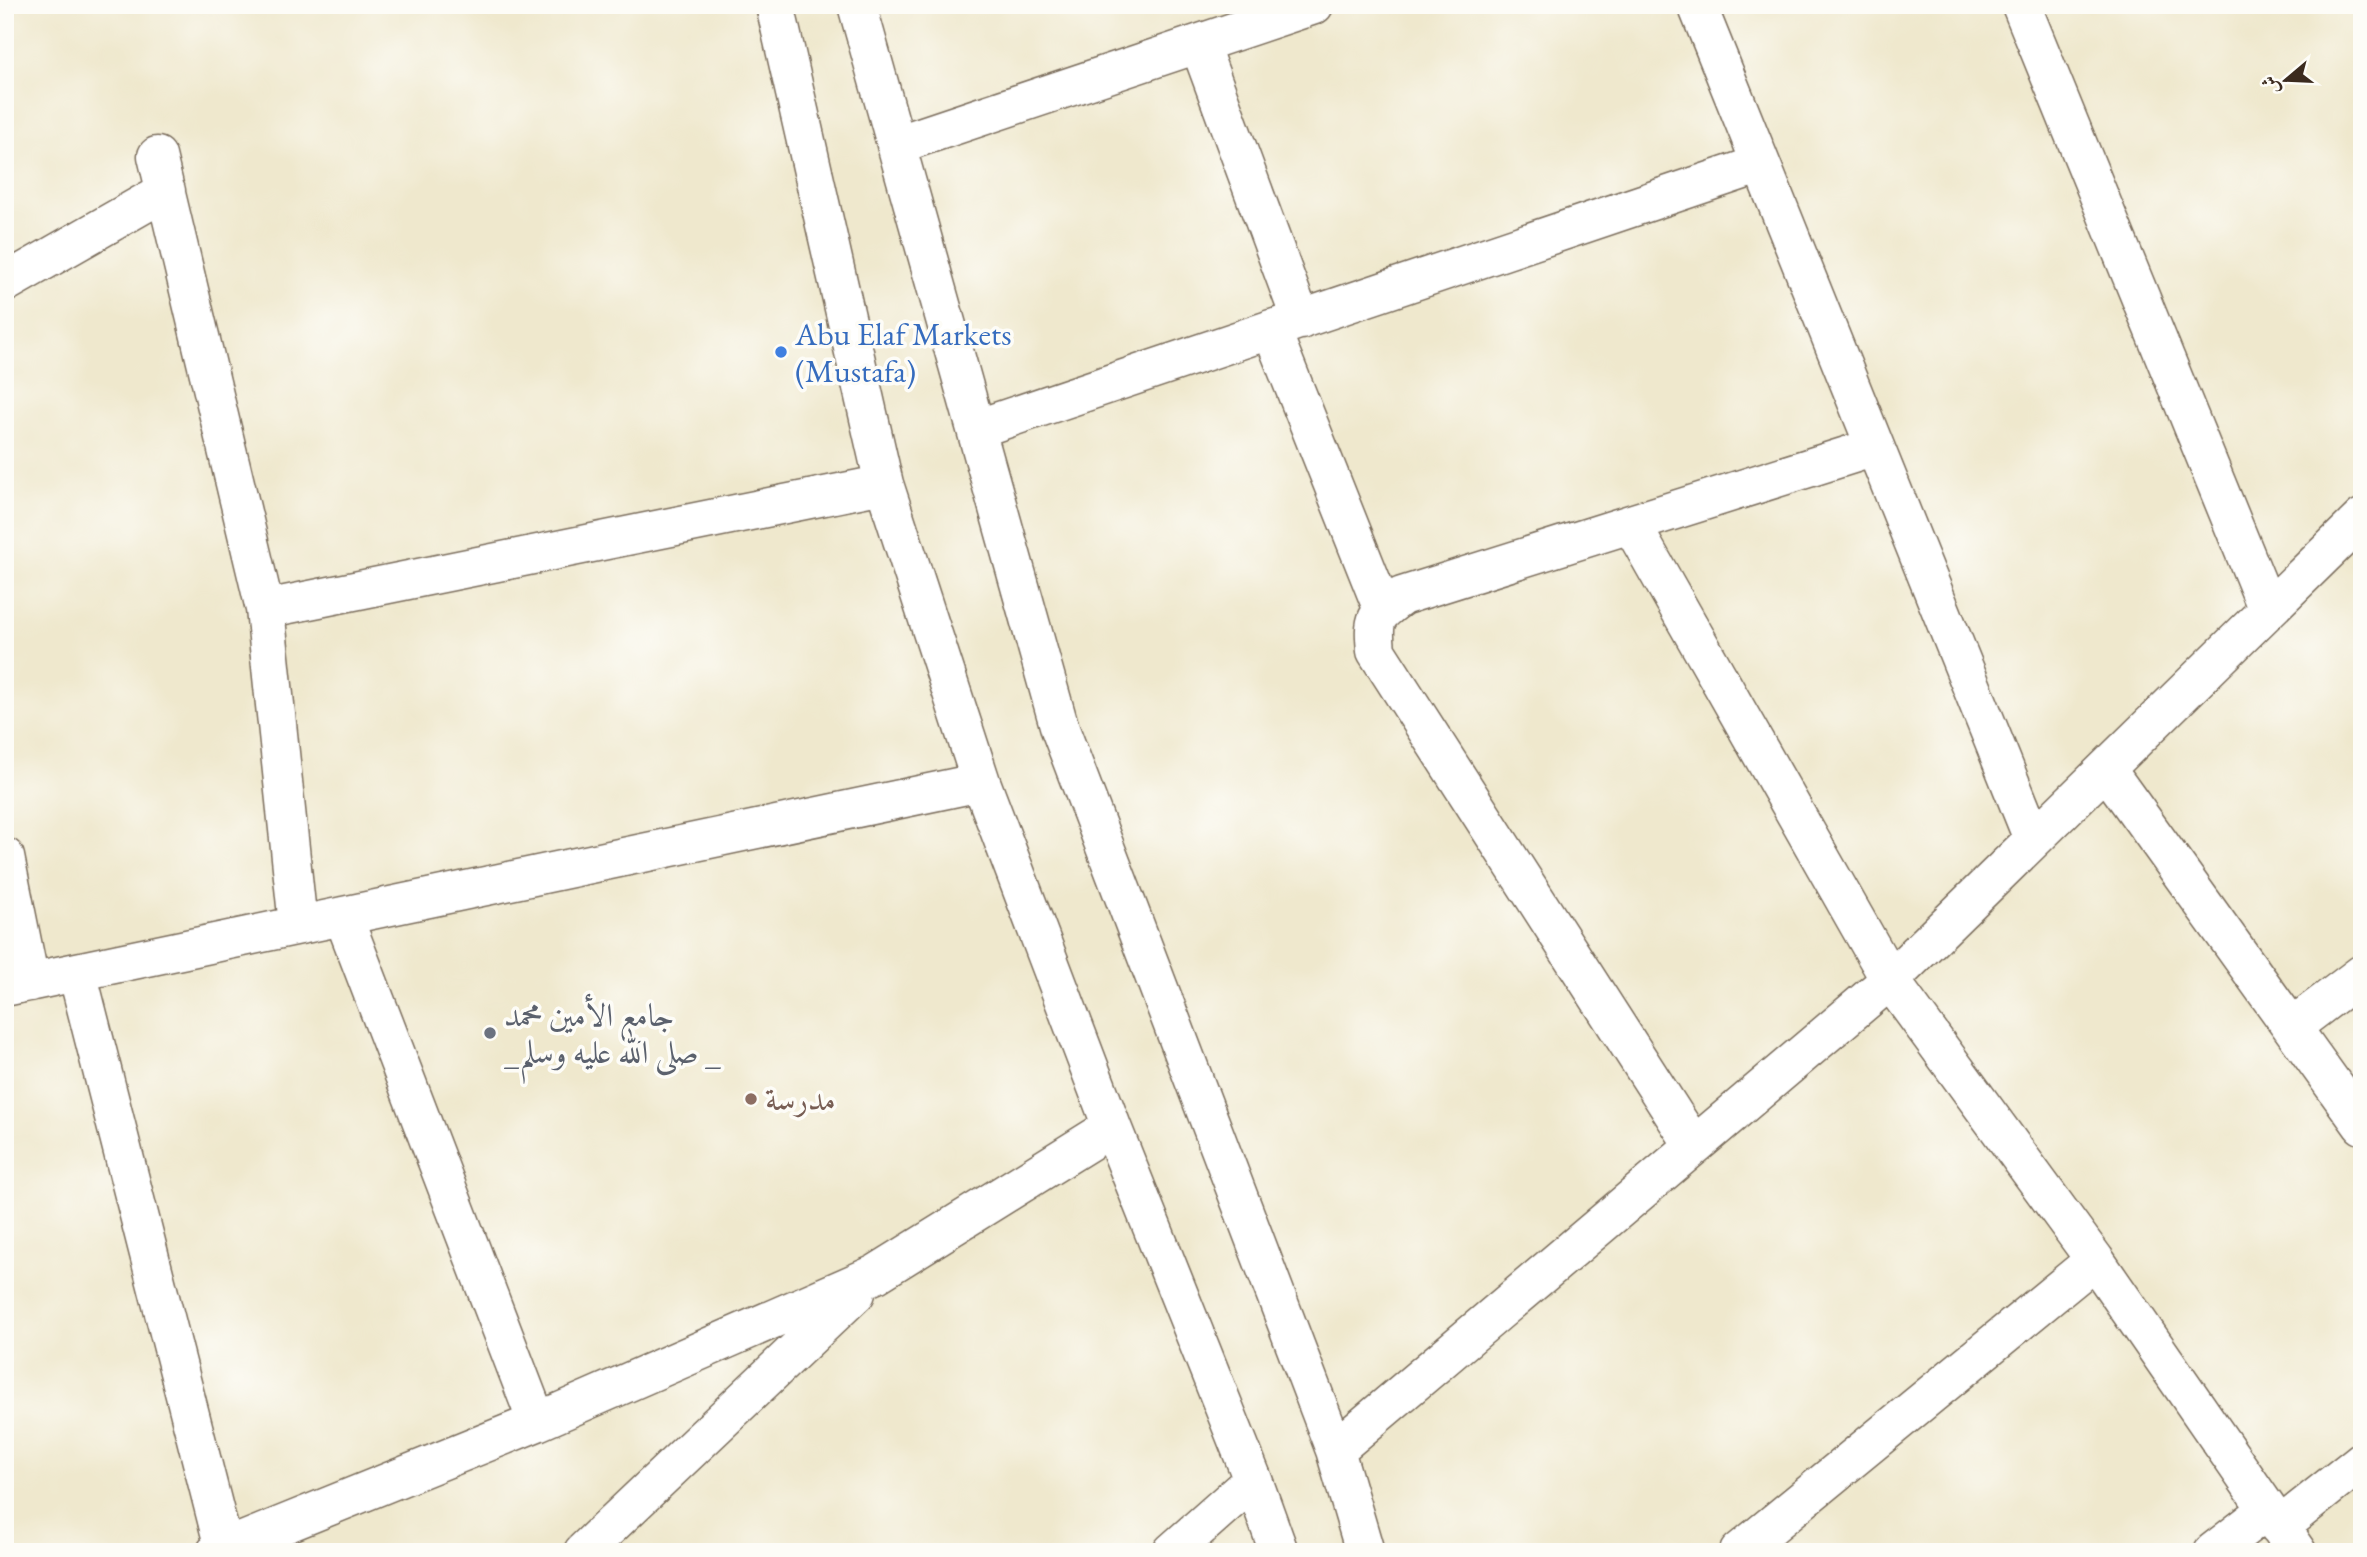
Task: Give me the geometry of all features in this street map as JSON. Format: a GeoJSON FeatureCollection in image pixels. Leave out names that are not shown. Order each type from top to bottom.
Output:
{"type":"FeatureCollection","features":[{"type":"Feature","properties":{"kind":"street"},"geometry":{"type":"LineString","coordinates":[[775,5],[884,484],[981,782],[1112,1128],[1253,1480],[1279,1552]]}},
{"type":"Feature","properties":{"kind":"street"},"geometry":{"type":"LineString","coordinates":[[857,5],[1060,729],[1335,1450],[1365,1552]]}},
{"type":"Feature","properties":{"kind":"street"},"geometry":{"type":"LineString","coordinates":[[896,145],[1314,5]]}},
{"type":"Feature","properties":{"kind":"street"},"geometry":{"type":"LineString","coordinates":[[1697,5],[2033,839]]}},
{"type":"Feature","properties":{"kind":"street"},"geometry":{"type":"LineString","coordinates":[[2021,5],[2267,610]]}},
{"type":"Feature","properties":{"kind":"street"},"geometry":{"type":"LineString","coordinates":[[1199,44],[1286,325],[1383,610]]}},
{"type":"Feature","properties":{"kind":"street"},"geometry":{"type":"LineString","coordinates":[[976,429],[1761,164]]}},
{"type":"Feature","properties":{"kind":"street"},"geometry":{"type":"LineString","coordinates":[[5,283],[161,174],[265,609],[298,925]]}},
{"type":"Feature","properties":{"kind":"street"},"geometry":{"type":"LineString","coordinates":[[1694,1146],[1376,651],[1373,625],[1383,610],[1402,596],[1875,447]]}},
{"type":"Feature","properties":{"kind":"street"},"geometry":{"type":"LineString","coordinates":[[265,609],[884,484]]}},
{"type":"Feature","properties":{"kind":"street"},"geometry":{"type":"LineString","coordinates":[[1335,1450],[1889,980],[2362,518]]}},
{"type":"Feature","properties":{"kind":"street"},"geometry":{"type":"LineString","coordinates":[[1631,524],[1889,980],[2095,1260],[2281,1530]]}},
{"type":"Feature","properties":{"kind":"street"},"geometry":{"type":"LineString","coordinates":[[2106,769],[2362,1125]]}},
{"type":"Feature","properties":{"kind":"street"},"geometry":{"type":"LineString","coordinates":[[5,857],[17,984],[981,782]]}},
{"type":"Feature","properties":{"kind":"street"},"geometry":{"type":"LineString","coordinates":[[343,916],[537,1422]]}},
{"type":"Feature","properties":{"kind":"street"},"geometry":{"type":"LineString","coordinates":[[77,972],[221,1551],[537,1422],[876,1274],[1112,1128]]}},
{"type":"Feature","properties":{"kind":"street"},"geometry":{"type":"LineString","coordinates":[[2292,1027],[2362,974]]}},
{"type":"Feature","properties":{"kind":"street"},"geometry":{"type":"LineString","coordinates":[[1739,1552],[2095,1260]]}},
{"type":"Feature","properties":{"kind":"street"},"geometry":{"type":"LineString","coordinates":[[583,1552],[876,1274]]}},
{"type":"Feature","properties":{"kind":"street"},"geometry":{"type":"LineString","coordinates":[[2213,1552],[2281,1530],[2362,1461]]}},
{"type":"Feature","properties":{"kind":"street"},"geometry":{"type":"LineString","coordinates":[[1172,1552],[1253,1480]]}},
{"type":"Feature","properties":{"kind":"place","name":"Abu Elaf Markets (Mustafa)"},"geometry":{"type":"Point","coordinates":[781,352]}},
{"type":"Feature","properties":{"kind":"place","name":"جامع الأمين محمد _صلى الله عليه وسلم _"},"geometry":{"type":"Point","coordinates":[490,1033]}},
{"type":"Feature","properties":{"kind":"place","name":"مدرسة"},"geometry":{"type":"Point","coordinates":[751,1099]}}]}
